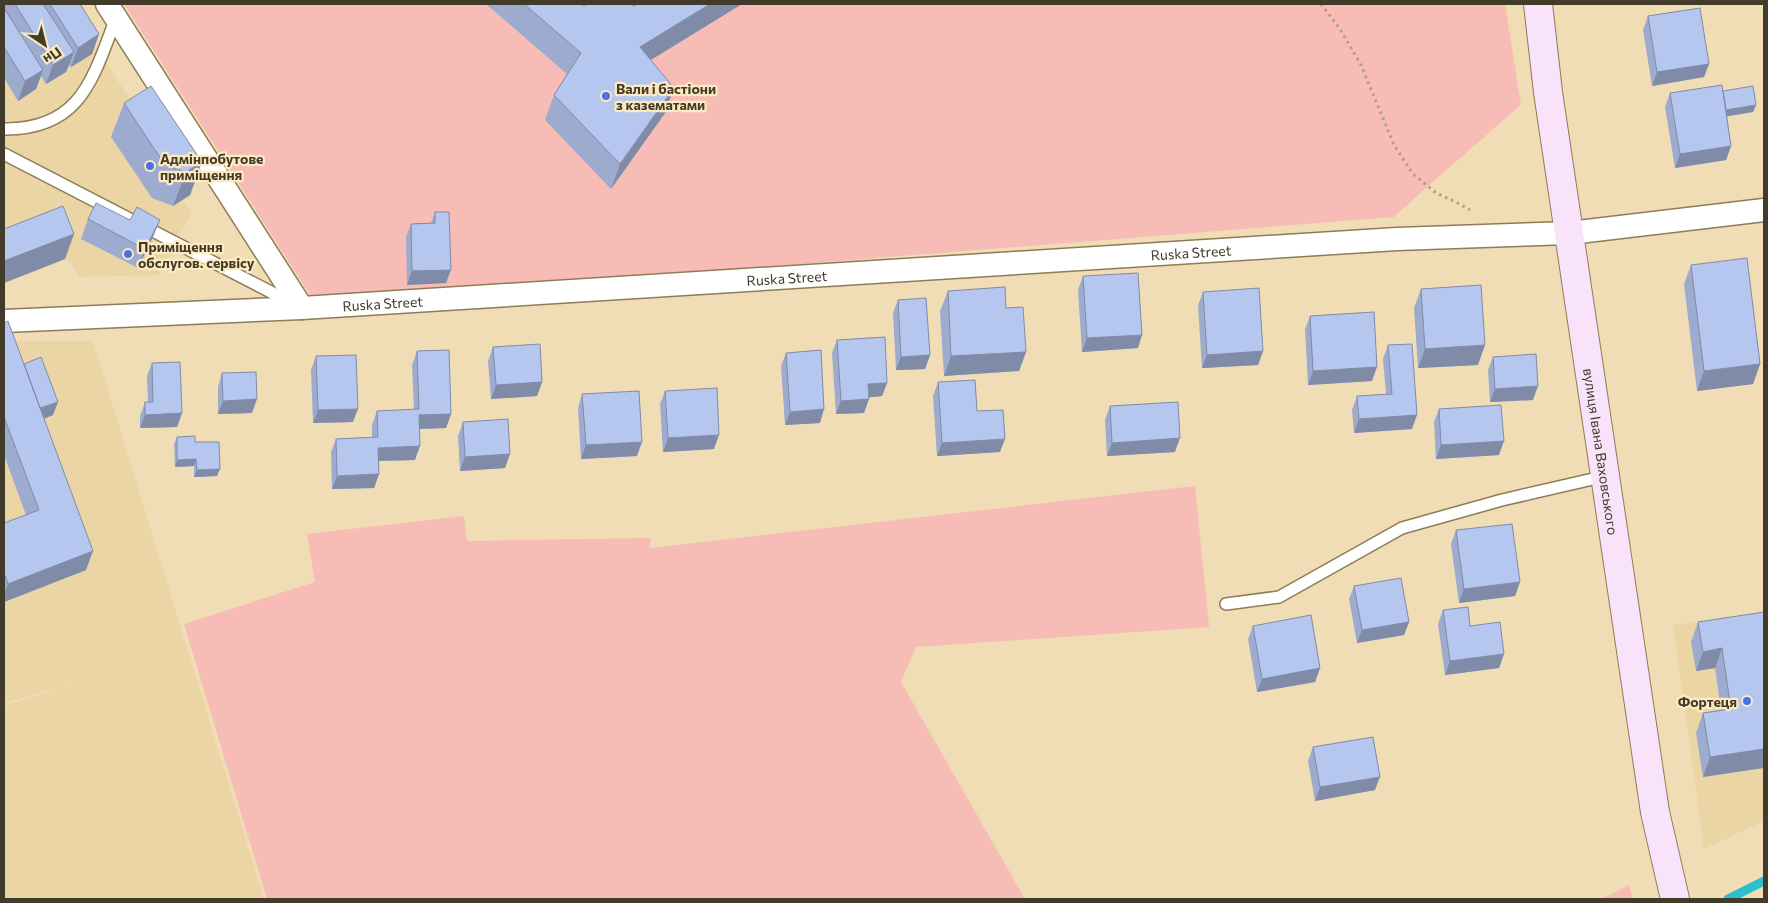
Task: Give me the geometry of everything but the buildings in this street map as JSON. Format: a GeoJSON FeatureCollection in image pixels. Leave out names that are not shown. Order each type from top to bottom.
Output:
{"type":"FeatureCollection","features":[{"type":"Feature","properties":{"kind":"main road","name":"вулиця Івана Ваховського"},"geometry":{"type":"LineString","coordinates":[[1538,4],[1548,92],[1655,812],[1675,899]]}},
{"type":"Feature","properties":{"kind":"street"},"geometry":{"type":"LineString","coordinates":[[111,11],[302,308]]}},
{"type":"Feature","properties":{"kind":"street","name":"Ruska Street"},"geometry":{"type":"LineString","coordinates":[[4,321],[302,308],[1397,239],[1570,232],[1764,210]]}},
{"type":"Feature","properties":{"kind":"lane"},"geometry":{"type":"LineString","coordinates":[[4,129],[21,129],[45,123],[70,109],[90,82],[111,11]]}},
{"type":"Feature","properties":{"kind":"lane"},"geometry":{"type":"LineString","coordinates":[[4,154],[302,308]]}},
{"type":"Feature","properties":{"kind":"lane"},"geometry":{"type":"LineString","coordinates":[[1226,604],[1279,598],[1402,528],[1502,500],[1606,476]]}},
{"type":"Feature","properties":{"kind":"path"},"geometry":{"type":"LineString","coordinates":[[1321,4],[1340,29],[1361,65],[1394,145],[1414,174],[1436,193],[1481,217],[1505,235]]}},
{"type":"Feature","properties":{"kind":"shaded area"},"geometry":{"type":"Polygon","coordinates":[[[4,4],[67,4],[193,194],[184,201],[192,212],[159,275],[80,277],[67,259],[4,284],[4,4]]]}},
{"type":"Feature","properties":{"kind":"shaded area"},"geometry":{"type":"Polygon","coordinates":[[[124,4],[486,4],[631,72],[742,4],[1505,4],[1521,105],[1394,217],[510,287],[310,295],[124,4]]]}},
{"type":"Feature","properties":{"kind":"shaded area"},"geometry":{"type":"Polygon","coordinates":[[[4,341],[93,341],[264,899],[4,899],[4,706],[84,681],[4,703],[4,341]]]}},
{"type":"Feature","properties":{"kind":"shaded area"},"geometry":{"type":"Polygon","coordinates":[[[1195,486],[1209,627],[916,647],[901,682],[1025,899],[267,899],[184,624],[315,582],[307,534],[464,516],[467,541],[651,538],[650,548],[1195,486]]]}},
{"type":"Feature","properties":{"kind":"shaded area"},"geometry":{"type":"Polygon","coordinates":[[[1764,612],[1764,821],[1704,849],[1673,625],[1764,612]]]}},
{"type":"Feature","properties":{"kind":"shaded area"},"geometry":{"type":"Polygon","coordinates":[[[1629,885],[1633,899],[1602,899],[1629,885]]]}},
{"type":"Feature","properties":{"kind":"waterway"},"geometry":{"type":"LineString","coordinates":[[1728,899],[1764,881]]}},
{"type":"Feature","properties":{"kind":"place","name":"Вали і бастіони з казематами"},"geometry":{"type":"Point","coordinates":[606,96]}},
{"type":"Feature","properties":{"kind":"place","name":"Адмінпобутове приміщення"},"geometry":{"type":"Point","coordinates":[150,166]}},
{"type":"Feature","properties":{"kind":"place","name":"Приміщення обслугов. сервісу"},"geometry":{"type":"Point","coordinates":[128,254]}},
{"type":"Feature","properties":{"kind":"place","name":"Фортеця"},"geometry":{"type":"Point","coordinates":[1747,701]}}]}
